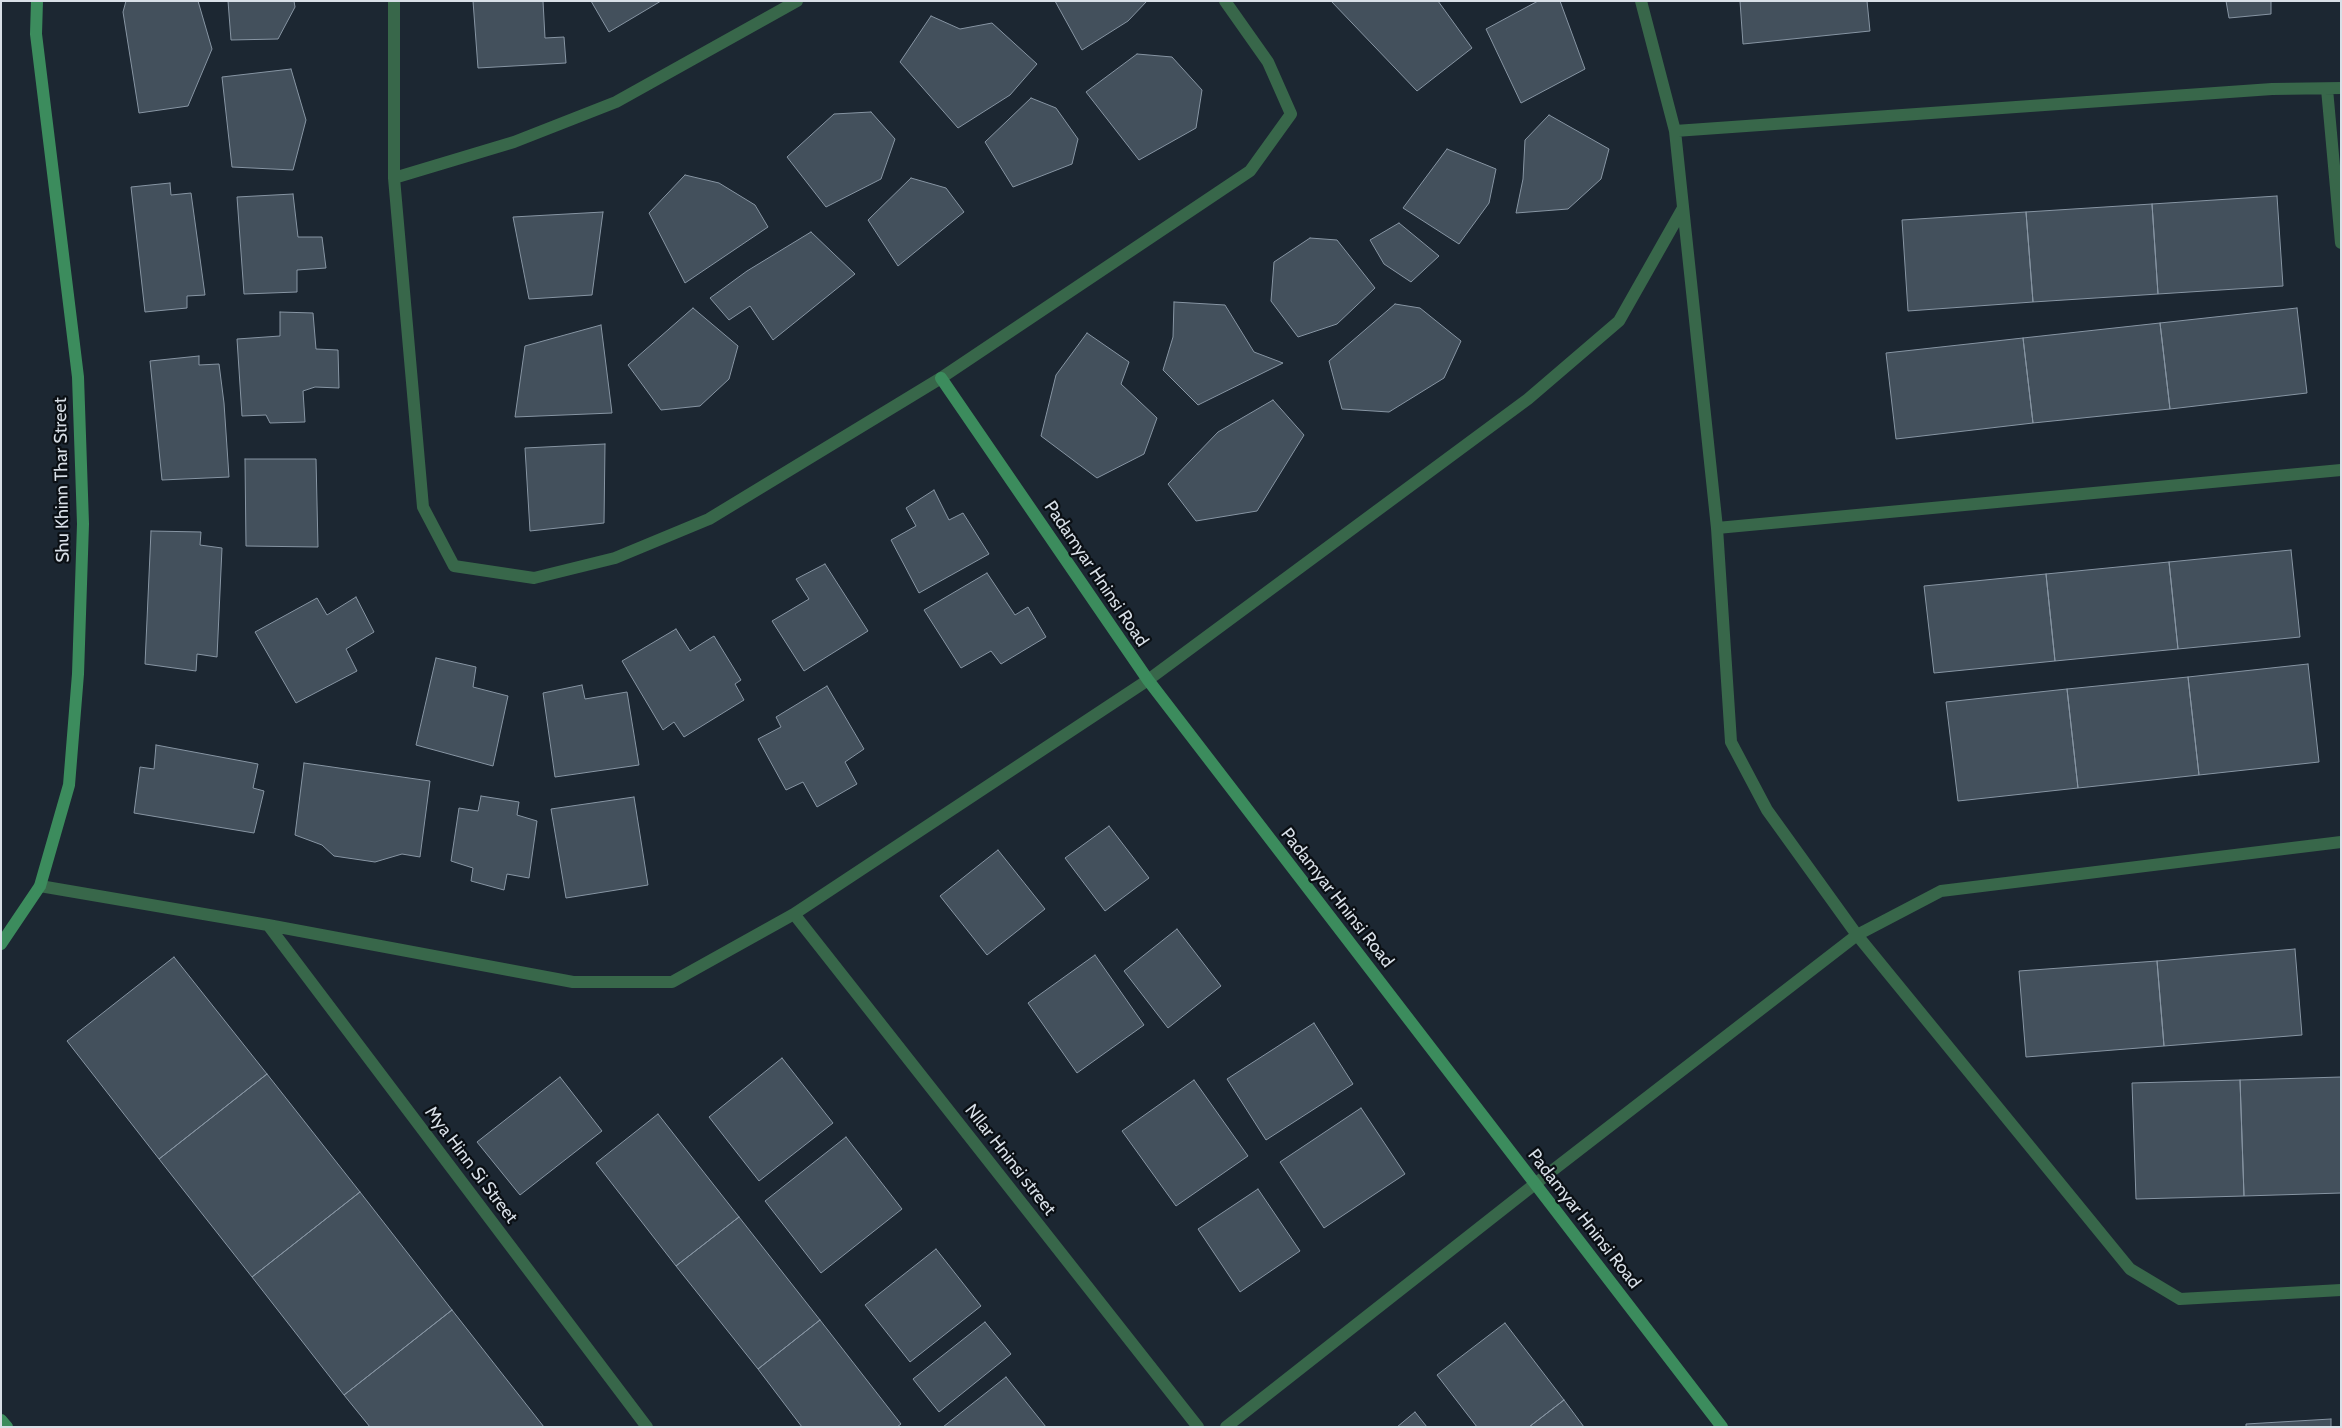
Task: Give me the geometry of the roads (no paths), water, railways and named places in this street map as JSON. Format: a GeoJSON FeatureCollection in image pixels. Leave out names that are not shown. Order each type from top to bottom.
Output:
{"type":"FeatureCollection","features":[{"type":"Feature","properties":{"kind":"street","name":"Shu Khinn Thar Street"},"geometry":{"type":"LineString","coordinates":[[1,944],[40,886],[69,785],[78,674],[83,524],[78,377],[36,34],[37,1]]}},
{"type":"Feature","properties":{"kind":"street"},"geometry":{"type":"LineString","coordinates":[[394,1],[394,178],[423,506],[454,566],[534,578],[615,558],[709,519],[940,378],[1250,172],[1291,114],[1268,62],[1225,1]]}},
{"type":"Feature","properties":{"kind":"street"},"geometry":{"type":"LineString","coordinates":[[394,178],[514,142],[616,102],[797,1]]}},
{"type":"Feature","properties":{"kind":"street"},"geometry":{"type":"LineString","coordinates":[[1640,1],[1675,131],[1717,528],[1731,742],[1767,810],[1857,935],[2130,1269],[2180,1299],[2341,1290]]}},
{"type":"Feature","properties":{"kind":"street"},"geometry":{"type":"LineString","coordinates":[[1675,131],[2262,90],[2341,88]]}},
{"type":"Feature","properties":{"kind":"street"},"geometry":{"type":"LineString","coordinates":[[2328,89],[2341,243]]}},
{"type":"Feature","properties":{"kind":"street"},"geometry":{"type":"LineString","coordinates":[[40,886],[268,925],[573,982],[672,982],[794,914],[1148,680],[1528,399],[1619,321],[1683,208]]}},
{"type":"Feature","properties":{"kind":"street","name":"Padamyar Hninsi Road"},"geometry":{"type":"LineString","coordinates":[[940,378],[1148,680],[1722,1427]]}},
{"type":"Feature","properties":{"kind":"street"},"geometry":{"type":"LineString","coordinates":[[1717,528],[2341,470]]}},
{"type":"Feature","properties":{"kind":"street"},"geometry":{"type":"LineString","coordinates":[[1226,1427],[1535,1184],[1857,935],[1941,891],[2341,842]]}},
{"type":"Feature","properties":{"kind":"street","name":"NIlar Hninsi street"},"geometry":{"type":"LineString","coordinates":[[794,914],[1198,1427]]}},
{"type":"Feature","properties":{"kind":"street","name":"Mya Hinn Si Street"},"geometry":{"type":"LineString","coordinates":[[268,925],[647,1427]]}},
{"type":"Feature","properties":{"kind":"street"},"geometry":{"type":"LineString","coordinates":[[1,1420],[7,1427]]}}]}
